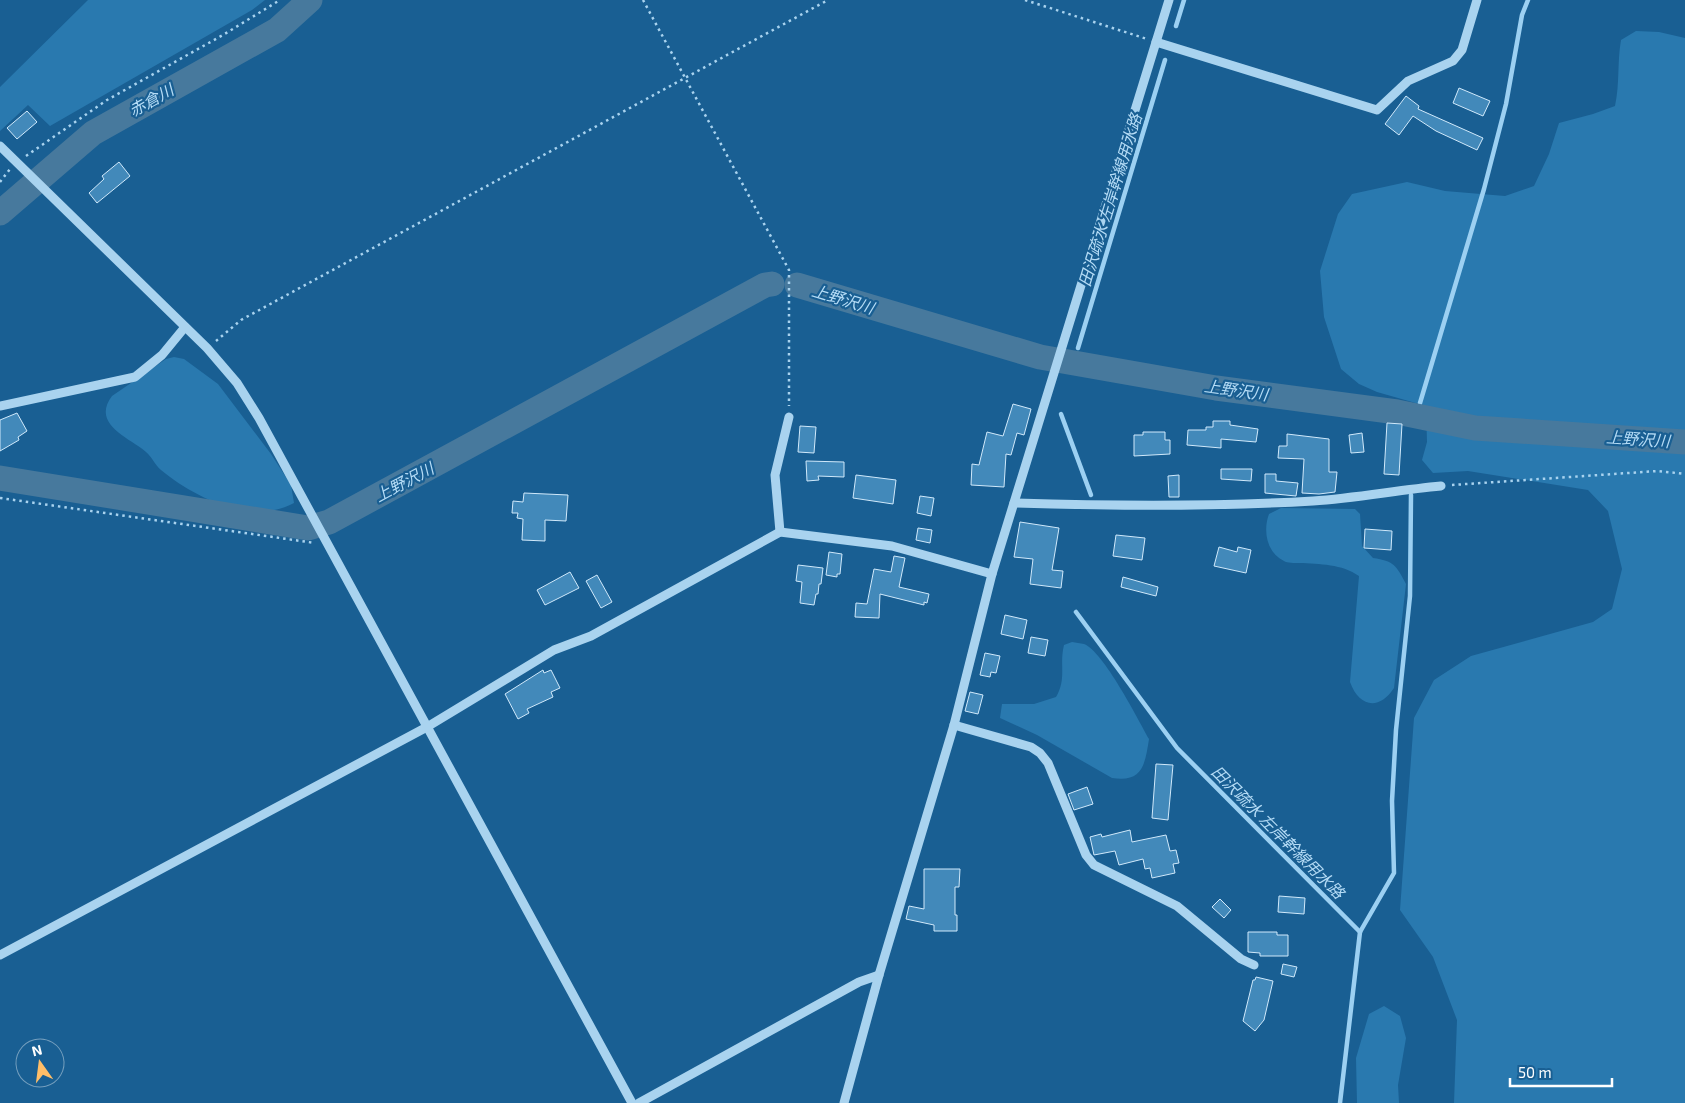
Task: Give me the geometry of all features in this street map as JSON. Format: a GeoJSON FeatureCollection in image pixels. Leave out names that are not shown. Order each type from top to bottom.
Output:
{"type":"FeatureCollection","features":[{"type":"Feature","properties":{"kind":"street"},"geometry":{"type":"LineString","coordinates":[[844,1103],[879,976],[954,725],[992,574],[1169,0]]}},
{"type":"Feature","properties":{"kind":"street"},"geometry":{"type":"LineString","coordinates":[[1156,42],[1377,110],[1408,80],[1453,61],[1462,50],[1477,0]]}},
{"type":"Feature","properties":{"kind":"street"},"geometry":{"type":"LineString","coordinates":[[0,146],[208,348],[237,383],[259,418],[324,535],[632,1103]]}},
{"type":"Feature","properties":{"kind":"street"},"geometry":{"type":"LineString","coordinates":[[0,406],[135,377],[162,355],[185,327]]}},
{"type":"Feature","properties":{"kind":"street"},"geometry":{"type":"LineString","coordinates":[[780,532],[775,475],[790,417]]}},
{"type":"Feature","properties":{"kind":"street"},"geometry":{"type":"LineString","coordinates":[[1014,503],[1180,507],[1247,505],[1316,500],[1441,486]]}},
{"type":"Feature","properties":{"kind":"street"},"geometry":{"type":"LineString","coordinates":[[0,955],[427,727],[554,650],[592,636],[780,532],[892,546],[992,574]]}},
{"type":"Feature","properties":{"kind":"street"},"geometry":{"type":"LineString","coordinates":[[954,725],[1031,747],[1040,752],[1048,763],[1086,855],[1094,865],[1177,906],[1240,959],[1254,965]]}},
{"type":"Feature","properties":{"kind":"street"},"geometry":{"type":"LineString","coordinates":[[640,1103],[859,982],[879,976]]}},
{"type":"Feature","properties":{"kind":"path"},"geometry":{"type":"LineString","coordinates":[[0,182],[19,165],[107,100],[223,35],[280,0]]}},
{"type":"Feature","properties":{"kind":"path"},"geometry":{"type":"LineString","coordinates":[[644,0],[789,270],[790,417]]}},
{"type":"Feature","properties":{"kind":"path"},"geometry":{"type":"LineString","coordinates":[[208,348],[241,320],[828,0]]}},
{"type":"Feature","properties":{"kind":"path"},"geometry":{"type":"LineString","coordinates":[[1025,0],[1156,42]]}},
{"type":"Feature","properties":{"kind":"path"},"geometry":{"type":"LineString","coordinates":[[1441,486],[1658,471],[1685,474]]}},
{"type":"Feature","properties":{"kind":"path"},"geometry":{"type":"LineString","coordinates":[[0,498],[329,546]]}},
{"type":"Feature","properties":{"kind":"shaded area"},"geometry":{"type":"Polygon","coordinates":[[[88,0],[265,0],[252,10],[50,126],[28,105],[0,131],[0,87],[88,0]]]}},
{"type":"Feature","properties":{"kind":"shaded area"},"geometry":{"type":"Polygon","coordinates":[[[1636,31],[1659,32],[1685,38],[1685,1103],[1454,1103],[1457,1020],[1433,957],[1400,910],[1414,718],[1434,680],[1471,656],[1593,622],[1612,609],[1622,569],[1608,511],[1588,490],[1468,471],[1433,473],[1422,460],[1427,442],[1426,406],[1377,392],[1359,384],[1341,369],[1324,317],[1320,271],[1338,214],[1352,194],[1407,182],[1445,191],[1505,196],[1534,186],[1549,154],[1559,123],[1615,106],[1621,40],[1636,31]]]}},
{"type":"Feature","properties":{"kind":"shaded area"},"geometry":{"type":"Polygon","coordinates":[[[174,357],[184,359],[218,384],[271,454],[291,485],[294,503],[278,509],[260,511],[224,506],[207,499],[161,470],[146,452],[115,430],[109,423],[106,415],[107,406],[112,396],[166,359],[174,357]]]}},
{"type":"Feature","properties":{"kind":"shaded area"},"geometry":{"type":"Polygon","coordinates":[[[1281,508],[1355,509],[1360,514],[1362,546],[1373,558],[1394,565],[1400,572],[1406,584],[1394,688],[1382,700],[1376,703],[1364,701],[1359,697],[1350,682],[1359,576],[1338,567],[1323,564],[1289,563],[1278,557],[1267,540],[1266,527],[1269,514],[1281,508]]]}},
{"type":"Feature","properties":{"kind":"shaded area"},"geometry":{"type":"Polygon","coordinates":[[[1072,642],[1084,644],[1092,649],[1101,659],[1129,702],[1149,739],[1144,764],[1141,770],[1130,778],[1112,778],[1037,735],[1000,718],[1002,704],[1034,704],[1056,697],[1061,684],[1064,645],[1072,642]]]}},
{"type":"Feature","properties":{"kind":"shaded area"},"geometry":{"type":"Polygon","coordinates":[[[1384,1006],[1400,1016],[1406,1038],[1398,1085],[1399,1103],[1357,1103],[1356,1058],[1369,1014],[1384,1006]]]}},
{"type":"Feature","properties":{"kind":"building"},"geometry":{"type":"Polygon","coordinates":[[[1459,88],[1490,101],[1483,116],[1453,103],[1459,88]]]}},
{"type":"Feature","properties":{"kind":"building"},"geometry":{"type":"Polygon","coordinates":[[[1406,96],[1419,106],[1418,109],[1483,138],[1477,150],[1436,131],[1413,116],[1399,135],[1385,124],[1406,96]]]}},
{"type":"Feature","properties":{"kind":"building"},"geometry":{"type":"Polygon","coordinates":[[[27,111],[37,122],[17,139],[7,128],[27,111]]]}},
{"type":"Feature","properties":{"kind":"building"},"geometry":{"type":"Polygon","coordinates":[[[119,162],[130,176],[97,203],[89,193],[104,179],[102,176],[119,162]]]}},
{"type":"Feature","properties":{"kind":"building"},"geometry":{"type":"Polygon","coordinates":[[[1013,404],[1031,409],[1024,435],[1017,433],[1011,455],[1006,454],[1004,487],[971,485],[972,464],[979,465],[987,432],[1003,436],[1013,404]]]}},
{"type":"Feature","properties":{"kind":"building"},"geometry":{"type":"Polygon","coordinates":[[[17,413],[27,431],[18,437],[19,440],[0,451],[0,420],[17,413]]]}},
{"type":"Feature","properties":{"kind":"building"},"geometry":{"type":"Polygon","coordinates":[[[1213,421],[1230,421],[1230,425],[1258,429],[1256,442],[1221,439],[1221,448],[1187,445],[1188,430],[1206,430],[1206,427],[1213,427],[1213,421]]]}},
{"type":"Feature","properties":{"kind":"building"},"geometry":{"type":"Polygon","coordinates":[[[1387,423],[1402,424],[1399,475],[1384,474],[1387,423]]]}},
{"type":"Feature","properties":{"kind":"building"},"geometry":{"type":"Polygon","coordinates":[[[800,426],[816,427],[814,453],[798,452],[800,426]]]}},
{"type":"Feature","properties":{"kind":"building"},"geometry":{"type":"Polygon","coordinates":[[[1143,432],[1165,432],[1165,440],[1170,440],[1170,454],[1134,456],[1134,435],[1143,435],[1143,432]]]}},
{"type":"Feature","properties":{"kind":"building"},"geometry":{"type":"Polygon","coordinates":[[[1362,433],[1364,452],[1351,453],[1349,435],[1362,433]]]}},
{"type":"Feature","properties":{"kind":"building"},"geometry":{"type":"Polygon","coordinates":[[[1287,434],[1329,439],[1329,472],[1337,472],[1335,492],[1319,494],[1302,493],[1304,459],[1278,458],[1279,446],[1287,446],[1287,434]]]}},
{"type":"Feature","properties":{"kind":"building"},"geometry":{"type":"Polygon","coordinates":[[[806,461],[844,462],[844,477],[818,476],[819,480],[807,481],[806,461]]]}},
{"type":"Feature","properties":{"kind":"building"},"geometry":{"type":"Polygon","coordinates":[[[1221,469],[1252,469],[1251,481],[1221,479],[1221,469]]]}},
{"type":"Feature","properties":{"kind":"building"},"geometry":{"type":"Polygon","coordinates":[[[1265,474],[1276,474],[1276,481],[1298,483],[1296,496],[1265,493],[1265,474]]]}},
{"type":"Feature","properties":{"kind":"building"},"geometry":{"type":"Polygon","coordinates":[[[856,475],[896,480],[893,504],[853,498],[856,475]]]}},
{"type":"Feature","properties":{"kind":"building"},"geometry":{"type":"Polygon","coordinates":[[[1179,475],[1179,497],[1169,497],[1168,476],[1179,475]]]}},
{"type":"Feature","properties":{"kind":"building"},"geometry":{"type":"Polygon","coordinates":[[[524,493],[568,495],[566,521],[545,520],[545,541],[522,540],[523,519],[517,518],[518,513],[512,513],[513,501],[523,502],[524,493]]]}},
{"type":"Feature","properties":{"kind":"building"},"geometry":{"type":"Polygon","coordinates":[[[920,496],[934,498],[931,516],[917,513],[920,496]]]}},
{"type":"Feature","properties":{"kind":"building"},"geometry":{"type":"Polygon","coordinates":[[[1020,522],[1059,528],[1052,570],[1063,571],[1061,588],[1030,584],[1033,559],[1014,557],[1020,522]]]}},
{"type":"Feature","properties":{"kind":"building"},"geometry":{"type":"Polygon","coordinates":[[[918,528],[932,530],[930,543],[916,540],[918,528]]]}},
{"type":"Feature","properties":{"kind":"building"},"geometry":{"type":"Polygon","coordinates":[[[1365,529],[1392,531],[1391,550],[1364,548],[1365,529]]]}},
{"type":"Feature","properties":{"kind":"building"},"geometry":{"type":"Polygon","coordinates":[[[1116,535],[1145,538],[1142,560],[1113,556],[1116,535]]]}},
{"type":"Feature","properties":{"kind":"building"},"geometry":{"type":"Polygon","coordinates":[[[1219,547],[1237,552],[1238,547],[1251,550],[1246,573],[1214,566],[1219,547]]]}},
{"type":"Feature","properties":{"kind":"building"},"geometry":{"type":"Polygon","coordinates":[[[829,552],[842,554],[840,574],[837,574],[837,577],[826,575],[829,552]]]}},
{"type":"Feature","properties":{"kind":"building"},"geometry":{"type":"Polygon","coordinates":[[[894,556],[905,558],[899,587],[929,594],[927,603],[924,602],[924,605],[880,594],[879,618],[855,617],[856,603],[867,604],[874,569],[891,572],[894,556]]]}},
{"type":"Feature","properties":{"kind":"building"},"geometry":{"type":"Polygon","coordinates":[[[798,565],[823,568],[821,584],[819,584],[814,605],[800,603],[802,582],[796,581],[798,565]]]}},
{"type":"Feature","properties":{"kind":"building"},"geometry":{"type":"Polygon","coordinates":[[[570,572],[579,588],[545,605],[537,590],[570,572]]]}},
{"type":"Feature","properties":{"kind":"building"},"geometry":{"type":"Polygon","coordinates":[[[597,575],[612,602],[601,608],[586,581],[597,575]]]}},
{"type":"Feature","properties":{"kind":"building"},"geometry":{"type":"Polygon","coordinates":[[[1123,577],[1158,587],[1156,596],[1121,587],[1123,577]]]}},
{"type":"Feature","properties":{"kind":"building"},"geometry":{"type":"Polygon","coordinates":[[[1005,615],[1027,620],[1023,639],[1001,634],[1005,615]]]}},
{"type":"Feature","properties":{"kind":"building"},"geometry":{"type":"Polygon","coordinates":[[[1031,637],[1048,640],[1045,656],[1028,653],[1031,637]]]}},
{"type":"Feature","properties":{"kind":"building"},"geometry":{"type":"Polygon","coordinates":[[[985,653],[1000,656],[996,673],[991,672],[990,677],[980,675],[985,653]]]}},
{"type":"Feature","properties":{"kind":"building"},"geometry":{"type":"Polygon","coordinates":[[[543,670],[544,673],[551,670],[560,688],[551,692],[553,697],[527,709],[529,713],[518,719],[505,694],[543,670]]]}},
{"type":"Feature","properties":{"kind":"building"},"geometry":{"type":"Polygon","coordinates":[[[970,692],[983,695],[978,714],[965,711],[970,692]]]}},
{"type":"Feature","properties":{"kind":"building"},"geometry":{"type":"Polygon","coordinates":[[[1156,764],[1173,765],[1168,820],[1152,818],[1156,764]]]}},
{"type":"Feature","properties":{"kind":"building"},"geometry":{"type":"Polygon","coordinates":[[[1087,787],[1093,804],[1074,810],[1068,794],[1087,787]]]}},
{"type":"Feature","properties":{"kind":"building"},"geometry":{"type":"Polygon","coordinates":[[[1130,830],[1132,842],[1166,835],[1170,851],[1176,850],[1179,863],[1173,864],[1175,873],[1152,878],[1150,868],[1145,869],[1143,859],[1119,865],[1115,851],[1094,855],[1090,837],[1101,834],[1102,837],[1130,830]]]}},
{"type":"Feature","properties":{"kind":"building"},"geometry":{"type":"Polygon","coordinates":[[[924,869],[960,869],[959,887],[955,887],[957,931],[934,931],[934,925],[906,919],[909,906],[924,909],[924,869]]]}},
{"type":"Feature","properties":{"kind":"building"},"geometry":{"type":"Polygon","coordinates":[[[1279,896],[1305,898],[1304,914],[1278,912],[1279,896]]]}},
{"type":"Feature","properties":{"kind":"building"},"geometry":{"type":"Polygon","coordinates":[[[1220,899],[1231,910],[1224,918],[1212,907],[1220,899]]]}},
{"type":"Feature","properties":{"kind":"building"},"geometry":{"type":"Polygon","coordinates":[[[1248,932],[1277,932],[1277,935],[1288,935],[1288,956],[1260,956],[1260,953],[1248,952],[1248,932]]]}},
{"type":"Feature","properties":{"kind":"building"},"geometry":{"type":"Polygon","coordinates":[[[1283,964],[1297,967],[1294,977],[1281,974],[1283,964]]]}},
{"type":"Feature","properties":{"kind":"building"},"geometry":{"type":"Polygon","coordinates":[[[1256,977],[1273,981],[1264,1020],[1255,1031],[1243,1021],[1253,980],[1256,977]]]}},
{"type":"Feature","properties":{"kind":"waterway","name":"赤倉川"},"geometry":{"type":"LineString","coordinates":[[0,213],[93,133],[277,30],[310,0]]}},
{"type":"Feature","properties":{"kind":"waterway","name":"田沢疏水 左岸幹線用水路"},"geometry":{"type":"LineString","coordinates":[[1176,26],[1184,0]]}},
{"type":"Feature","properties":{"kind":"waterway"},"geometry":{"type":"LineString","coordinates":[[1420,403],[1484,189],[1506,104],[1522,15],[1528,0]]}},
{"type":"Feature","properties":{"kind":"waterway","name":"田沢疏水 左岸幹線用水路"},"geometry":{"type":"LineString","coordinates":[[1078,348],[1165,60]]}},
{"type":"Feature","properties":{"kind":"waterway","name":"上野沢川"},"geometry":{"type":"LineString","coordinates":[[0,478],[308,528],[329,522],[765,285],[772,284]]}},
{"type":"Feature","properties":{"kind":"waterway","name":"上野沢川"},"geometry":{"type":"LineString","coordinates":[[797,285],[1040,357],[1216,388],[1397,412],[1475,428],[1685,442]]}},
{"type":"Feature","properties":{"kind":"waterway","name":"田沢疏水 左岸幹線用水路"},"geometry":{"type":"LineString","coordinates":[[1061,414],[1091,495]]}},
{"type":"Feature","properties":{"kind":"waterway"},"geometry":{"type":"LineString","coordinates":[[1340,1103],[1360,932],[1394,873],[1392,801],[1396,730],[1410,596],[1411,495]]}},
{"type":"Feature","properties":{"kind":"waterway","name":"田沢疏水 左岸幹線用水路"},"geometry":{"type":"LineString","coordinates":[[1076,612],[1177,748],[1360,932]]}}]}
